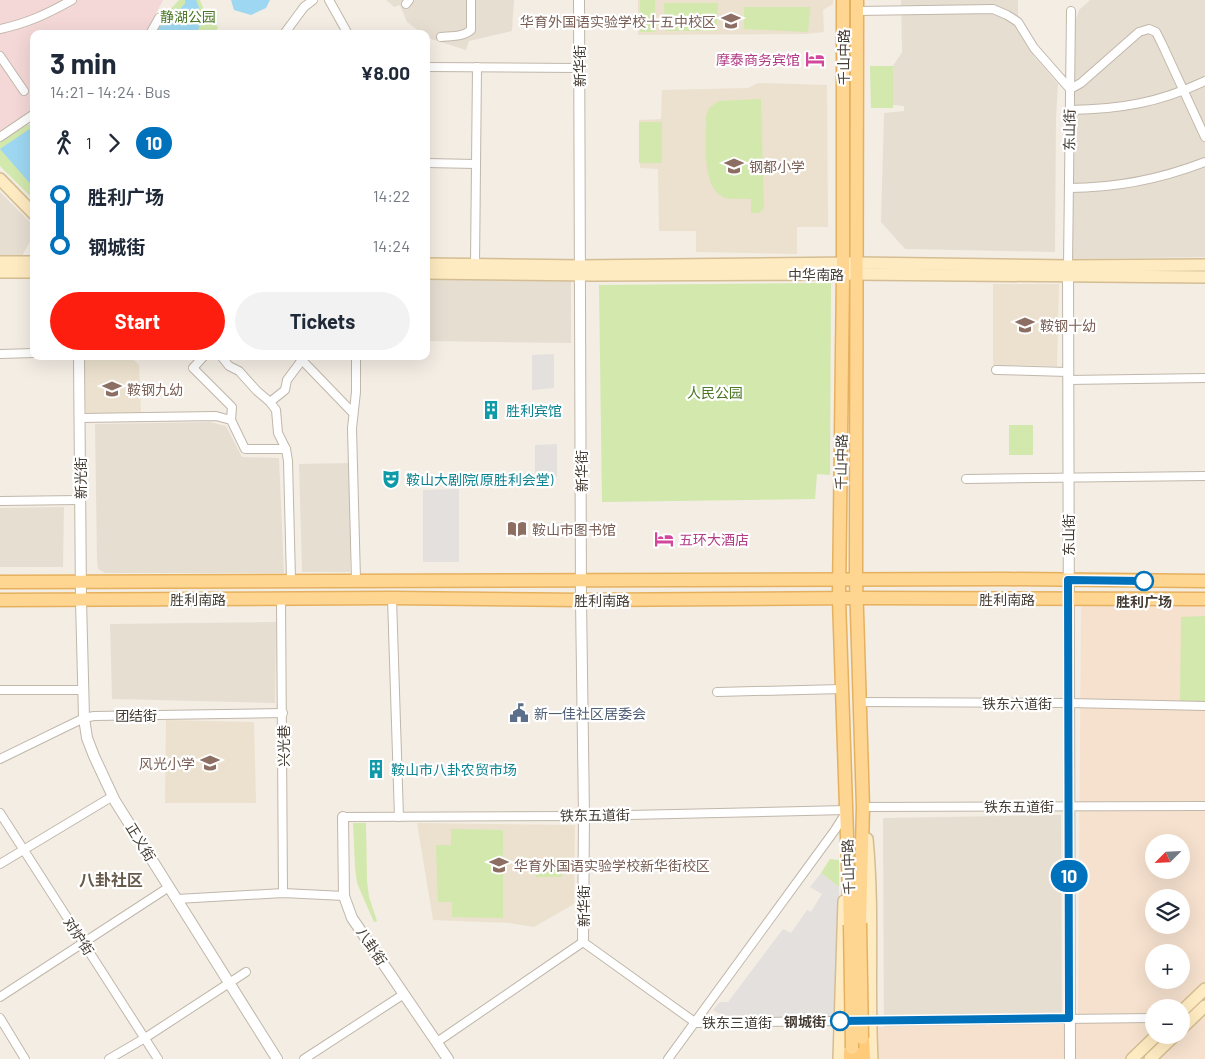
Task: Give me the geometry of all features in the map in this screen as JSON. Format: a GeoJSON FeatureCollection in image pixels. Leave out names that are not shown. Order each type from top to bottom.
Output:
{"type":"FeatureCollection","features":[{"type":"Feature","properties":{"kind":"highway"},"geometry":{"type":"LineString","coordinates":[[854,1051],[863,1059]]}},
{"type":"Feature","properties":{"kind":"main road","name":"千山中路"},"geometry":{"type":"LineString","coordinates":[[843,0],[844,269],[839,599],[847,810],[855,924]]}},
{"type":"Feature","properties":{"kind":"main road","name":"千山中路"},"geometry":{"type":"LineString","coordinates":[[855,924],[863,807],[856,580],[857,5]]}},
{"type":"Feature","properties":{"kind":"main road"},"geometry":{"type":"LineString","coordinates":[[0,179],[30,210]]}},
{"type":"Feature","properties":{"kind":"main road"},"geometry":{"type":"LineString","coordinates":[[0,262],[30,262]]}},
{"type":"Feature","properties":{"kind":"main road"},"geometry":{"type":"LineString","coordinates":[[430,264],[581,270]]}},
{"type":"Feature","properties":{"kind":"main road"},"geometry":{"type":"LineString","coordinates":[[1068,271],[1205,265]]}},
{"type":"Feature","properties":{"kind":"main road"},"geometry":{"type":"LineString","coordinates":[[430,272],[857,268],[1068,271],[1205,277]]}},
{"type":"Feature","properties":{"kind":"main road"},"geometry":{"type":"LineString","coordinates":[[0,272],[30,272]]}},
{"type":"Feature","properties":{"kind":"main road","name":"胜利南路"},"geometry":{"type":"LineString","coordinates":[[0,582],[291,580],[1205,581]]}},
{"type":"Feature","properties":{"kind":"main road","name":"胜利南路"},"geometry":{"type":"LineString","coordinates":[[0,600],[392,598],[581,600],[857,598],[1205,599]]}},
{"type":"Feature","properties":{"kind":"main road"},"geometry":{"type":"LineString","coordinates":[[863,807],[871,879],[870,1021],[872,1059]]}},
{"type":"Feature","properties":{"kind":"main road"},"geometry":{"type":"LineString","coordinates":[[839,1059],[847,810]]}},
{"type":"Feature","properties":{"kind":"main road"},"geometry":{"type":"LineString","coordinates":[[854,1051],[855,924]]}},
{"type":"Feature","properties":{"kind":"main road"},"geometry":{"type":"LineString","coordinates":[[1190,1003],[1205,989]]}},
{"type":"Feature","properties":{"kind":"main road"},"geometry":{"type":"LineString","coordinates":[[1190,1020],[1205,1006]]}},
{"type":"Feature","properties":{"kind":"main road"},"geometry":{"type":"LineString","coordinates":[[1132,1059],[1148,1044]]}},
{"type":"Feature","properties":{"kind":"main road"},"geometry":{"type":"LineString","coordinates":[[1150,1059],[1166,1044]]}},
{"type":"Feature","properties":{"kind":"street"},"geometry":{"type":"LineString","coordinates":[[0,28],[20,25],[41,18],[72,0]]}},
{"type":"Feature","properties":{"kind":"street"},"geometry":{"type":"LineString","coordinates":[[287,30],[304,7],[313,0]]}},
{"type":"Feature","properties":{"kind":"street"},"geometry":{"type":"LineString","coordinates":[[329,0],[346,30]]}},
{"type":"Feature","properties":{"kind":"street"},"geometry":{"type":"LineString","coordinates":[[441,37],[469,33],[471,30],[471,0]]}},
{"type":"Feature","properties":{"kind":"street","name":"新华街"},"geometry":{"type":"LineString","coordinates":[[579,0],[581,600],[584,816],[583,942]]}},
{"type":"Feature","properties":{"kind":"street"},"geometry":{"type":"LineString","coordinates":[[993,0],[993,9]]}},
{"type":"Feature","properties":{"kind":"street"},"geometry":{"type":"LineString","coordinates":[[857,5],[993,9],[1007,14],[1018,22],[1034,48],[1070,89],[1081,84],[1139,32],[1149,29],[1156,32],[1205,137]]}},
{"type":"Feature","properties":{"kind":"street","name":"东山街"},"geometry":{"type":"LineString","coordinates":[[1070,1059],[1068,271],[1071,11]]}},
{"type":"Feature","properties":{"kind":"street"},"geometry":{"type":"LineString","coordinates":[[152,30],[159,18]]}},
{"type":"Feature","properties":{"kind":"street"},"geometry":{"type":"LineString","coordinates":[[0,56],[24,91]]}},
{"type":"Feature","properties":{"kind":"street"},"geometry":{"type":"LineString","coordinates":[[430,67],[579,68]]}},
{"type":"Feature","properties":{"kind":"street"},"geometry":{"type":"LineString","coordinates":[[475,265],[477,67]]}},
{"type":"Feature","properties":{"kind":"street"},"geometry":{"type":"LineString","coordinates":[[1070,110],[1102,110],[1136,104],[1168,97],[1205,81]]}},
{"type":"Feature","properties":{"kind":"street"},"geometry":{"type":"LineString","coordinates":[[0,137],[30,117]]}},
{"type":"Feature","properties":{"kind":"street"},"geometry":{"type":"LineString","coordinates":[[1069,188],[1114,186],[1147,181],[1205,162]]}},
{"type":"Feature","properties":{"kind":"street"},"geometry":{"type":"LineString","coordinates":[[430,163],[476,164]]}},
{"type":"Feature","properties":{"kind":"street"},"geometry":{"type":"LineString","coordinates":[[0,354],[30,353]]}},
{"type":"Feature","properties":{"kind":"street","name":"新光街"},"geometry":{"type":"LineString","coordinates":[[79,360],[81,600]]}},
{"type":"Feature","properties":{"kind":"street"},"geometry":{"type":"LineString","coordinates":[[200,360],[193,368],[232,407],[231,420],[245,449],[286,449]]}},
{"type":"Feature","properties":{"kind":"street"},"geometry":{"type":"LineString","coordinates":[[224,360],[229,366],[239,371],[276,410],[278,433],[286,449],[288,461],[291,580]]}},
{"type":"Feature","properties":{"kind":"street"},"geometry":{"type":"LineString","coordinates":[[270,402],[285,390],[287,380],[299,360]]}},
{"type":"Feature","properties":{"kind":"street"},"geometry":{"type":"LineString","coordinates":[[302,360],[353,413]]}},
{"type":"Feature","properties":{"kind":"street"},"geometry":{"type":"LineString","coordinates":[[356,360],[356,392],[352,428],[356,580]]}},
{"type":"Feature","properties":{"kind":"street"},"geometry":{"type":"LineString","coordinates":[[996,370],[1068,376],[1205,378]]}},
{"type":"Feature","properties":{"kind":"street"},"geometry":{"type":"LineString","coordinates":[[80,418],[216,416],[231,420]]}},
{"type":"Feature","properties":{"kind":"street"},"geometry":{"type":"LineString","coordinates":[[966,479],[1205,476]]}},
{"type":"Feature","properties":{"kind":"street"},"geometry":{"type":"LineString","coordinates":[[0,501],[80,500]]}},
{"type":"Feature","properties":{"kind":"street"},"geometry":{"type":"LineString","coordinates":[[392,598],[399,817]]}},
{"type":"Feature","properties":{"kind":"street","name":"兴光巷"},"geometry":{"type":"LineString","coordinates":[[281,599],[283,893]]}},
{"type":"Feature","properties":{"kind":"street","name":"正义街"},"geometry":{"type":"LineString","coordinates":[[81,600],[84,718],[90,747],[113,796],[277,1059]]}},
{"type":"Feature","properties":{"kind":"street"},"geometry":{"type":"LineString","coordinates":[[717,692],[842,689]]}},
{"type":"Feature","properties":{"kind":"street"},"geometry":{"type":"LineString","coordinates":[[0,690],[83,690]]}},
{"type":"Feature","properties":{"kind":"street","name":"铁东六道街"},"geometry":{"type":"LineString","coordinates":[[859,702],[1205,706]]}},
{"type":"Feature","properties":{"kind":"street","name":"团结街"},"geometry":{"type":"LineString","coordinates":[[0,759],[84,718],[105,715],[283,713]]}},
{"type":"Feature","properties":{"kind":"street"},"geometry":{"type":"LineString","coordinates":[[0,864],[113,796]]}},
{"type":"Feature","properties":{"kind":"street","name":"铁东五道街"},"geometry":{"type":"LineString","coordinates":[[863,807],[1205,806]]}},
{"type":"Feature","properties":{"kind":"street"},"geometry":{"type":"LineString","coordinates":[[668,1059],[835,830],[847,810]]}},
{"type":"Feature","properties":{"kind":"street","name":"铁东五道街"},"geometry":{"type":"LineString","coordinates":[[343,817],[584,816],[847,810]]}},
{"type":"Feature","properties":{"kind":"street","name":"对炉街"},"geometry":{"type":"LineString","coordinates":[[0,813],[158,1059]]}},
{"type":"Feature","properties":{"kind":"street","name":"八卦街"},"geometry":{"type":"LineString","coordinates":[[343,817],[344,896],[347,907],[352,918],[448,1059]]}},
{"type":"Feature","properties":{"kind":"street"},"geometry":{"type":"LineString","coordinates":[[0,997],[169,887]]}},
{"type":"Feature","properties":{"kind":"street"},"geometry":{"type":"LineString","coordinates":[[177,899],[283,893],[344,896]]}},
{"type":"Feature","properties":{"kind":"street"},"geometry":{"type":"LineString","coordinates":[[436,1042],[583,942]]}},
{"type":"Feature","properties":{"kind":"street","name":"铁东三道街"},"geometry":{"type":"LineString","coordinates":[[583,942],[696,1023],[1145,1018]]}},
{"type":"Feature","properties":{"kind":"street"},"geometry":{"type":"LineString","coordinates":[[109,1059],[145,1038],[246,972]]}},
{"type":"Feature","properties":{"kind":"street"},"geometry":{"type":"LineString","coordinates":[[304,1059],[404,994]]}},
{"type":"Feature","properties":{"kind":"street"},"geometry":{"type":"LineString","coordinates":[[0,1018],[25,1059]]}},
{"type":"Feature","properties":{"kind":"shaded area"},"geometry":{"type":"Polygon","coordinates":[[[0,0],[163,0],[147,30],[30,30],[30,117],[0,132],[0,0]]]}},
{"type":"Feature","properties":{"kind":"shaded area"},"geometry":{"type":"Polygon","coordinates":[[[386,0],[514,0],[512,31],[469,41],[466,50],[430,39],[430,30],[418,30],[407,22],[400,5],[394,7],[386,0]]]}},
{"type":"Feature","properties":{"kind":"shaded area","name":"华育外国语实验学校十五中校区"},"geometry":{"type":"Polygon","coordinates":[[[638,0],[833,0],[833,4],[823,10],[824,32],[806,34],[638,35],[638,0]]]}},
{"type":"Feature","properties":{"kind":"shaded area"},"geometry":{"type":"Polygon","coordinates":[[[901,0],[1018,0],[1018,15],[1038,46],[1063,74],[1075,76],[1074,25],[1079,10],[1090,0],[1205,0],[1205,257],[1068,259],[1070,89],[1039,54],[1033,55],[1058,84],[1055,252],[905,249],[881,222],[884,113],[904,111],[904,106],[893,105],[893,66],[902,52],[901,0]]]}},
{"type":"Feature","properties":{"kind":"shaded area","name":"钢都小学"},"geometry":{"type":"Polygon","coordinates":[[[758,83],[827,85],[828,227],[797,227],[797,254],[696,252],[696,231],[659,231],[658,169],[640,168],[639,120],[661,119],[662,90],[748,88],[758,83]]]}},
{"type":"Feature","properties":{"kind":"shaded area"},"geometry":{"type":"Polygon","coordinates":[[[0,192],[30,222],[30,241],[21,258],[0,258],[0,192]]]}},
{"type":"Feature","properties":{"kind":"shaded area"},"geometry":{"type":"Polygon","coordinates":[[[571,279],[571,343],[430,341],[430,280],[571,279]]]}},
{"type":"Feature","properties":{"kind":"shaded area","name":"鞍钢十幼"},"geometry":{"type":"Polygon","coordinates":[[[993,284],[1059,284],[1057,366],[993,365],[993,284]]]}},
{"type":"Feature","properties":{"kind":"shaded area"},"geometry":{"type":"Polygon","coordinates":[[[554,354],[554,388],[532,390],[532,355],[554,354]]]}},
{"type":"Feature","properties":{"kind":"shaded area","name":"鞍钢九幼"},"geometry":{"type":"Polygon","coordinates":[[[83,360],[133,360],[139,365],[141,413],[86,414],[83,360]]]}},
{"type":"Feature","properties":{"kind":"shaded area"},"geometry":{"type":"Polygon","coordinates":[[[210,422],[226,426],[242,457],[279,458],[284,573],[105,573],[98,569],[95,424],[210,422]]]}},
{"type":"Feature","properties":{"kind":"shaded area"},"geometry":{"type":"Polygon","coordinates":[[[557,444],[557,477],[535,477],[535,445],[557,444]]]}},
{"type":"Feature","properties":{"kind":"shaded area"},"geometry":{"type":"Polygon","coordinates":[[[350,463],[350,572],[302,572],[299,464],[350,463]]]}},
{"type":"Feature","properties":{"kind":"shaded area"},"geometry":{"type":"Polygon","coordinates":[[[459,489],[459,562],[423,562],[423,490],[459,489]]]}},
{"type":"Feature","properties":{"kind":"shaded area"},"geometry":{"type":"Polygon","coordinates":[[[64,507],[63,567],[0,567],[0,508],[64,507]]]}},
{"type":"Feature","properties":{"kind":"shaded area"},"geometry":{"type":"Polygon","coordinates":[[[1081,603],[1205,603],[1205,1059],[878,1059],[877,1027],[1078,1024],[1081,603]]]}},
{"type":"Feature","properties":{"kind":"shaded area"},"geometry":{"type":"Polygon","coordinates":[[[276,622],[275,703],[112,699],[110,624],[276,622]]]}},
{"type":"Feature","properties":{"kind":"shaded area","name":"风光小学"},"geometry":{"type":"Polygon","coordinates":[[[166,720],[254,722],[256,803],[165,803],[166,720]]]}},
{"type":"Feature","properties":{"kind":"shaded area"},"geometry":{"type":"Polygon","coordinates":[[[1061,815],[1062,1017],[986,1018],[985,1059],[884,1059],[883,818],[1061,815]]]}},
{"type":"Feature","properties":{"kind":"shaded area","name":"华育外国语实验学校新华街校区"},"geometry":{"type":"Polygon","coordinates":[[[417,823],[575,825],[574,904],[534,927],[509,923],[433,920],[417,823]]]}},
{"type":"Feature","properties":{"kind":"shaded area"},"geometry":{"type":"Polygon","coordinates":[[[821,873],[839,887],[838,1012],[833,1018],[723,1016],[713,1010],[720,1002],[728,1002],[783,929],[791,933],[807,910],[811,912],[822,894],[810,887],[821,873]]]}},
{"type":"Feature","properties":{"kind":"green space","name":"静湖公园"},"geometry":{"type":"Polygon","coordinates":[[[179,0],[200,0],[205,13],[218,27],[217,30],[155,30],[179,0]]]}},
{"type":"Feature","properties":{"kind":"green space"},"geometry":{"type":"Polygon","coordinates":[[[640,0],[655,0],[655,32],[640,32],[640,0]]]}},
{"type":"Feature","properties":{"kind":"green space"},"geometry":{"type":"Polygon","coordinates":[[[664,3],[718,3],[717,31],[665,31],[664,3]]]}},
{"type":"Feature","properties":{"kind":"green space"},"geometry":{"type":"Polygon","coordinates":[[[744,7],[810,7],[808,32],[744,29],[744,7]]]}},
{"type":"Feature","properties":{"kind":"green space"},"geometry":{"type":"Polygon","coordinates":[[[870,66],[893,66],[893,108],[871,108],[870,66]]]}},
{"type":"Feature","properties":{"kind":"green space"},"geometry":{"type":"Polygon","coordinates":[[[761,99],[764,208],[759,213],[751,213],[751,199],[723,197],[716,191],[711,182],[706,160],[706,116],[709,108],[719,101],[761,99]]]}},
{"type":"Feature","properties":{"kind":"green space"},"geometry":{"type":"Polygon","coordinates":[[[639,122],[662,122],[662,163],[639,163],[639,122]]]}},
{"type":"Feature","properties":{"kind":"green space"},"geometry":{"type":"Polygon","coordinates":[[[30,124],[30,196],[0,166],[0,139],[30,124]]]}},
{"type":"Feature","properties":{"kind":"green space","name":"人民公园"},"geometry":{"type":"Polygon","coordinates":[[[831,283],[830,475],[817,474],[815,499],[602,502],[599,285],[831,283]]]}},
{"type":"Feature","properties":{"kind":"green space"},"geometry":{"type":"Polygon","coordinates":[[[1009,425],[1033,425],[1033,455],[1009,455],[1009,425]]]}},
{"type":"Feature","properties":{"kind":"green space"},"geometry":{"type":"Polygon","coordinates":[[[1205,616],[1205,702],[1180,702],[1181,617],[1205,616]]]}},
{"type":"Feature","properties":{"kind":"green space"},"geometry":{"type":"Polygon","coordinates":[[[353,823],[366,823],[367,881],[369,897],[377,921],[374,922],[357,883],[353,823]]]}},
{"type":"Feature","properties":{"kind":"green space"},"geometry":{"type":"Polygon","coordinates":[[[451,829],[503,830],[503,918],[452,917],[452,902],[438,902],[436,845],[451,845],[451,829]]]}},
{"type":"Feature","properties":{"kind":"green space"},"geometry":{"type":"Polygon","coordinates":[[[830,859],[839,860],[839,887],[821,873],[830,859]]]}},
{"type":"Feature","properties":{"kind":"green space"},"geometry":{"type":"Polygon","coordinates":[[[536,866],[561,866],[562,877],[536,877],[536,866]]]}},
{"type":"Feature","properties":{"kind":"water"},"geometry":{"type":"Polygon","coordinates":[[[185,0],[196,0],[204,20],[198,30],[156,30],[185,4],[185,0]]]}},
{"type":"Feature","properties":{"kind":"water"},"geometry":{"type":"Polygon","coordinates":[[[231,0],[270,0],[266,8],[251,15],[234,10],[231,0]]]}},
{"type":"Feature","properties":{"kind":"water"},"geometry":{"type":"Polygon","coordinates":[[[30,129],[30,183],[0,149],[30,129]]]}},
{"type":"Feature","properties":{"kind":"bus line","name":"10"},"geometry":{"type":"LineString","coordinates":[[840,1021],[1069,1018],[1068,580],[1144,581]]}},
{"type":"Feature","properties":{"kind":"place","name":"华育外国语实验学校十五中校区"},"geometry":{"type":"Point","coordinates":[731,21]}},
{"type":"Feature","properties":{"kind":"place","name":"摩泰商务宾馆"},"geometry":{"type":"Point","coordinates":[815,59]}},
{"type":"Feature","properties":{"kind":"place","name":"钢都小学"},"geometry":{"type":"Point","coordinates":[734,166]}},
{"type":"Feature","properties":{"kind":"place","name":"鞍钢十幼"},"geometry":{"type":"Point","coordinates":[1025,325]}},
{"type":"Feature","properties":{"kind":"place","name":"鞍钢九幼"},"geometry":{"type":"Point","coordinates":[112,389]}},
{"type":"Feature","properties":{"kind":"place","name":"胜利宾馆"},"geometry":{"type":"Point","coordinates":[491,410]}},
{"type":"Feature","properties":{"kind":"place","name":"鞍山大剧院(原胜利会堂)"},"geometry":{"type":"Point","coordinates":[391,479]}},
{"type":"Feature","properties":{"kind":"place","name":"鞍山市图书馆"},"geometry":{"type":"Point","coordinates":[517,529]}},
{"type":"Feature","properties":{"kind":"place","name":"五环大酒店"},"geometry":{"type":"Point","coordinates":[664,539]}},
{"type":"Feature","properties":{"kind":"place","name":"胜利广场"},"geometry":{"type":"Point","coordinates":[1144,581]}},
{"type":"Feature","properties":{"kind":"place","name":"新一佳社区居委会"},"geometry":{"type":"Point","coordinates":[519,713]}},
{"type":"Feature","properties":{"kind":"place","name":"风光小学"},"geometry":{"type":"Point","coordinates":[210,763]}},
{"type":"Feature","properties":{"kind":"place","name":"鞍山市八卦农贸市场"},"geometry":{"type":"Point","coordinates":[376,769]}},
{"type":"Feature","properties":{"kind":"place","name":"华育外国语实验学校新华街校区"},"geometry":{"type":"Point","coordinates":[499,865]}},
{"type":"Feature","properties":{"kind":"place","name":"钢城街"},"geometry":{"type":"Point","coordinates":[840,1021]}},
{"type":"Feature","properties":{"kind":"district","name":"八卦社区"},"geometry":{"type":"Point","coordinates":[111,879]}}]}
